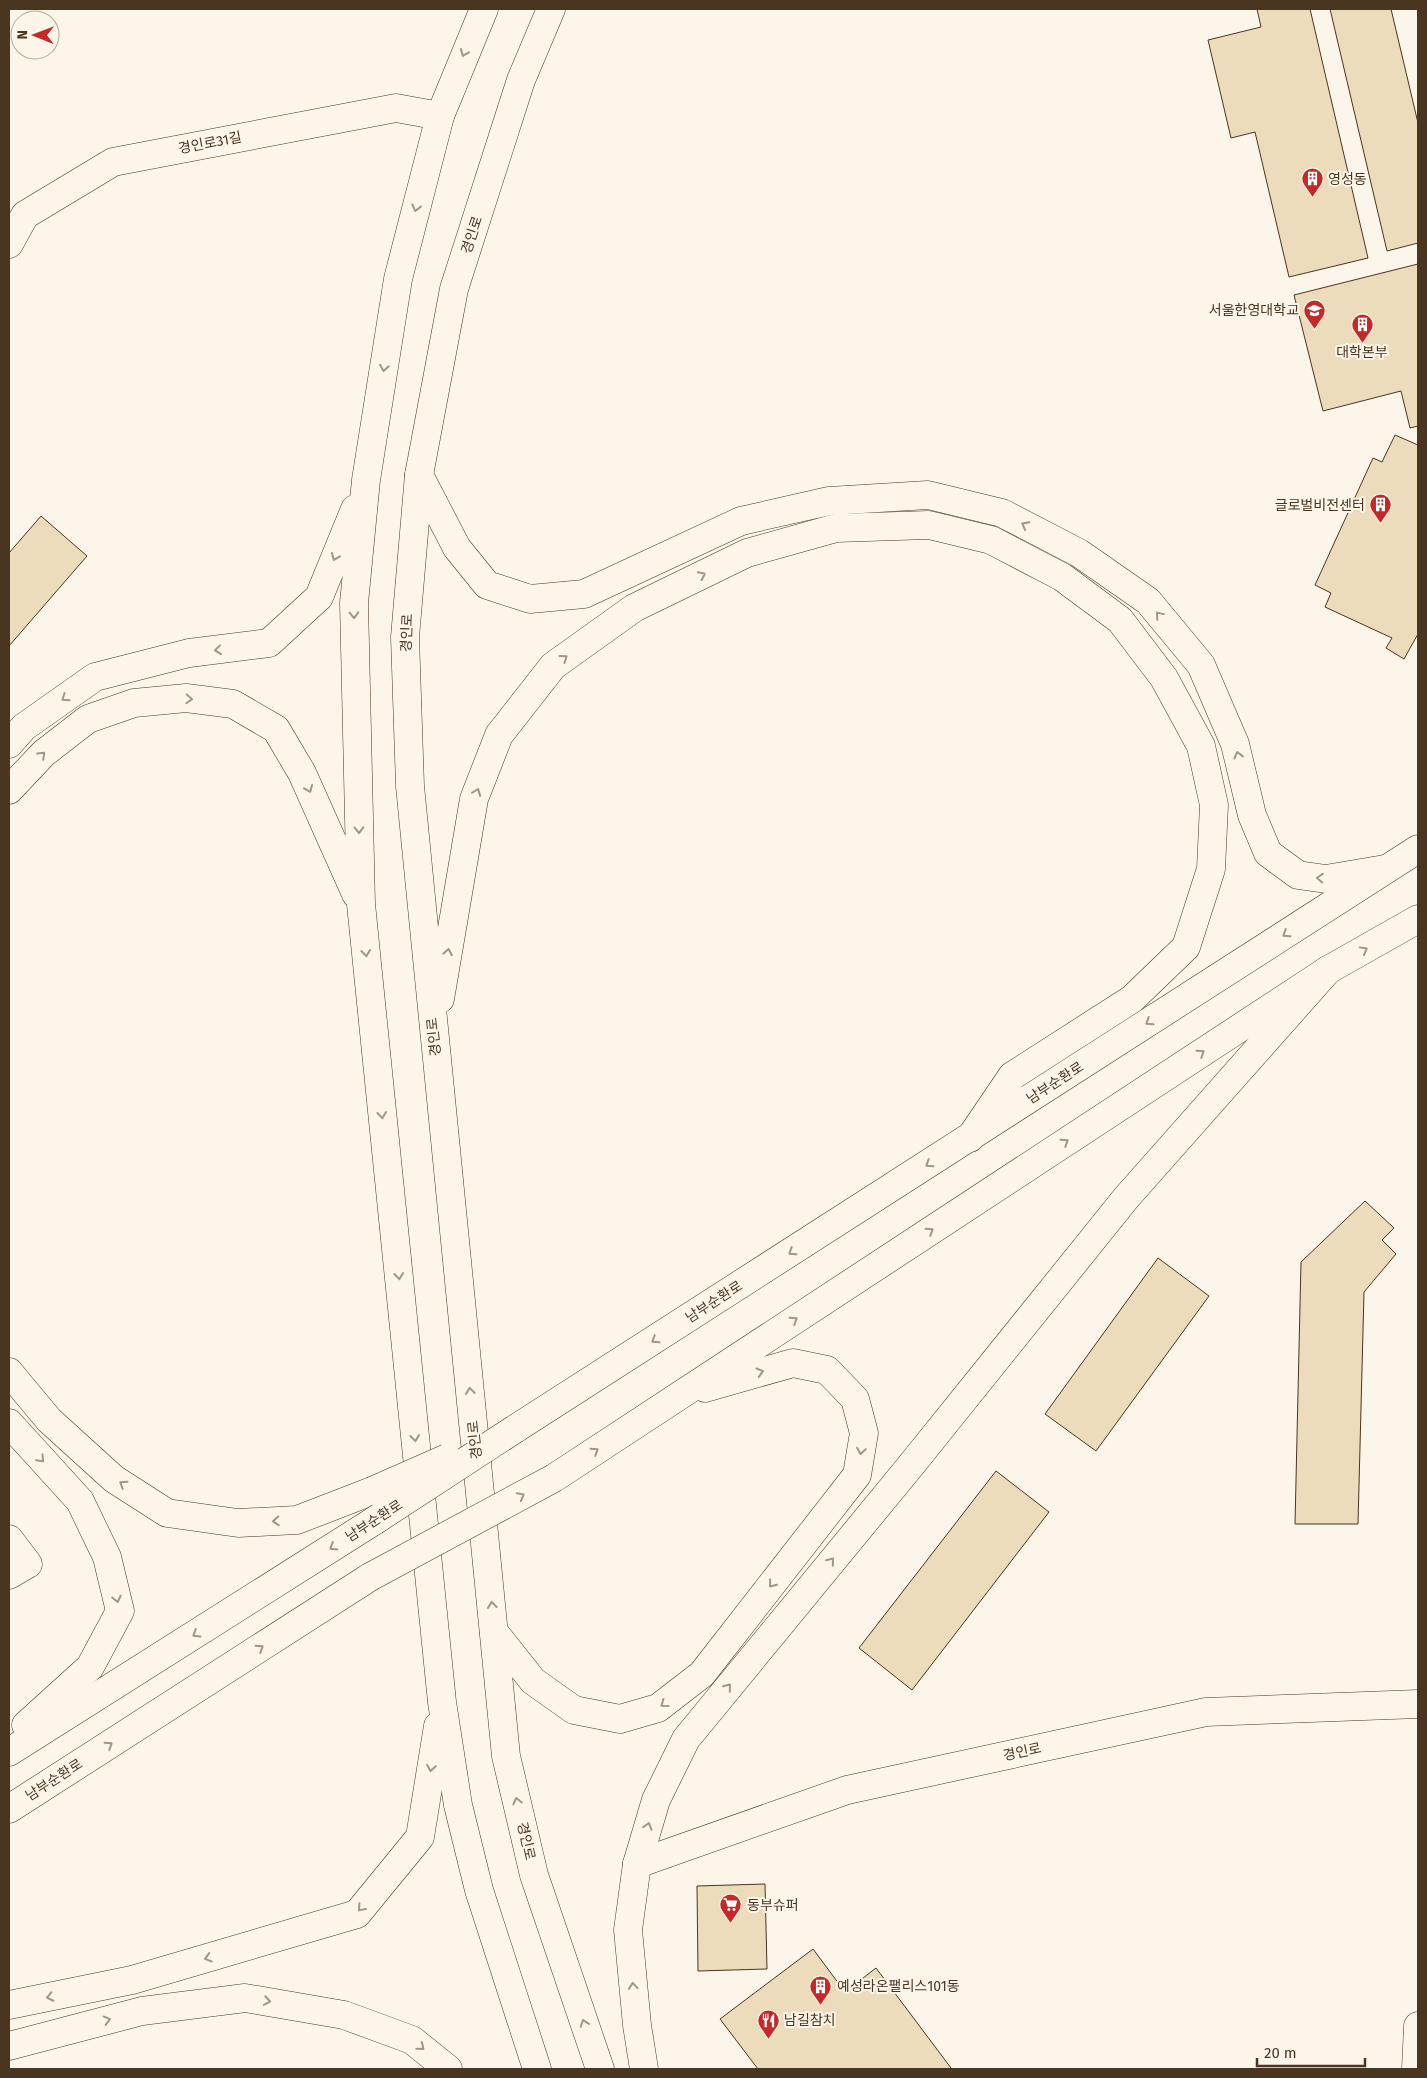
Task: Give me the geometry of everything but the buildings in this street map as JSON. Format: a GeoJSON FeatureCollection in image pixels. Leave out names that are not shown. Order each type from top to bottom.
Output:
{"type":"FeatureCollection","features":[{"type":"Feature","properties":{"kind":"main road"},"geometry":{"type":"LineString","coordinates":[[484,9],[440,116],[398,279],[366,480],[354,603],[361,904],[442,1702],[458,1805],[478,1890],[537,2069]]}},
{"type":"Feature","properties":{"kind":"main road","name":"경인로"},"geometry":{"type":"LineString","coordinates":[[551,9],[522,80],[454,289],[419,475],[405,637],[410,786],[433,1034],[506,1756],[534,1875],[600,2069]]}},
{"type":"Feature","properties":{"kind":"main road","name":"경인로31길"},"geometry":{"type":"LineString","coordinates":[[9,244],[25,216],[113,162],[396,108],[440,116]]}},
{"type":"Feature","properties":{"kind":"main road"},"geometry":{"type":"LineString","coordinates":[[419,475],[457,548],[487,584],[530,598],[584,594],[742,521],[829,501],[928,495],[1002,512],[1079,553],[1148,601],[1201,665],[1235,744],[1252,815],[1268,854],[1298,875],[1326,879],[1385,869]]}},
{"type":"Feature","properties":{"kind":"main road"},"geometry":{"type":"LineString","coordinates":[[9,744],[24,727],[95,677],[189,653],[269,643],[319,597],[366,480]]}},
{"type":"Feature","properties":{"kind":"main road"},"geometry":{"type":"LineString","coordinates":[[433,1034],[474,799],[499,735],[553,666],[634,608],[748,553],[836,528],[929,525],[991,540],[1062,576],[1120,620],[1164,678],[1201,746],[1214,805],[1211,869],[1186,947],[1132,999],[1012,1076],[970,1138]]}},
{"type":"Feature","properties":{"kind":"main road"},"geometry":{"type":"LineString","coordinates":[[9,790],[44,752],[88,719],[134,703],[186,698],[233,704],[276,729],[302,773],[361,904]]}},
{"type":"Feature","properties":{"kind":"main road","name":"남부순환로"},"geometry":{"type":"LineString","coordinates":[[9,1752],[374,1521],[1418,849]]}},
{"type":"Feature","properties":{"kind":"main road","name":"남부순환로"},"geometry":{"type":"LineString","coordinates":[[9,1809],[370,1577],[554,1478],[1328,970],[1409,924]]}},
{"type":"Feature","properties":{"kind":"main road"},"geometry":{"type":"LineString","coordinates":[[644,2069],[637,2025],[628,1930],[637,1864],[656,1800],[686,1739],[912,1464],[1126,1198],[1328,970]]}},
{"type":"Feature","properties":{"kind":"main road"},"geometry":{"type":"LineString","coordinates":[[494,1632],[533,1680],[574,1710],[620,1718],[658,1708],[702,1674],[857,1475],[864,1433],[855,1399],[826,1370],[793,1363],[680,1395]]}},
{"type":"Feature","properties":{"kind":"main road"},"geometry":{"type":"LineString","coordinates":[[9,1372],[48,1420],[114,1478],[167,1513],[238,1523],[297,1520],[372,1491],[515,1429]]}},
{"type":"Feature","properties":{"kind":"main road"},"geometry":{"type":"LineString","coordinates":[[9,1423],[80,1501],[107,1557],[120,1611],[90,1667],[9,1739]]}},
{"type":"Feature","properties":{"kind":"main road"},"geometry":{"type":"LineString","coordinates":[[9,1539],[28,1564],[9,1575]]}},
{"type":"Feature","properties":{"kind":"main road"},"geometry":{"type":"LineString","coordinates":[[9,2005],[132,1980],[357,1914],[420,1837],[442,1702]]}},
{"type":"Feature","properties":{"kind":"main road","name":"경인로"},"geometry":{"type":"LineString","coordinates":[[637,1864],[847,1790],[1206,1712],[1418,1704]]}},
{"type":"Feature","properties":{"kind":"main road"},"geometry":{"type":"LineString","coordinates":[[9,2046],[142,2010],[245,1998],[344,2016],[412,2040],[448,2069]]}},
{"type":"Feature","properties":{"kind":"main road"},"geometry":{"type":"LineString","coordinates":[[1416,2069],[1418,2026]]}},
{"type":"Feature","properties":{"kind":"place","name":"영성동"},"geometry":{"type":"Point","coordinates":[1312,198]}},
{"type":"Feature","properties":{"kind":"place","name":"서울한영대학교"},"geometry":{"type":"Point","coordinates":[1315,329]}},
{"type":"Feature","properties":{"kind":"place","name":"대학본부"},"geometry":{"type":"Point","coordinates":[1362,343]}},
{"type":"Feature","properties":{"kind":"place","name":"글로벌비전센터"},"geometry":{"type":"Point","coordinates":[1381,524]}},
{"type":"Feature","properties":{"kind":"place","name":"동부슈퍼"},"geometry":{"type":"Point","coordinates":[731,1924]}},
{"type":"Feature","properties":{"kind":"place","name":"예성라온팰리스101동"},"geometry":{"type":"Point","coordinates":[821,2005]}},
{"type":"Feature","properties":{"kind":"place","name":"남길참치"},"geometry":{"type":"Point","coordinates":[768,2039]}}]}
